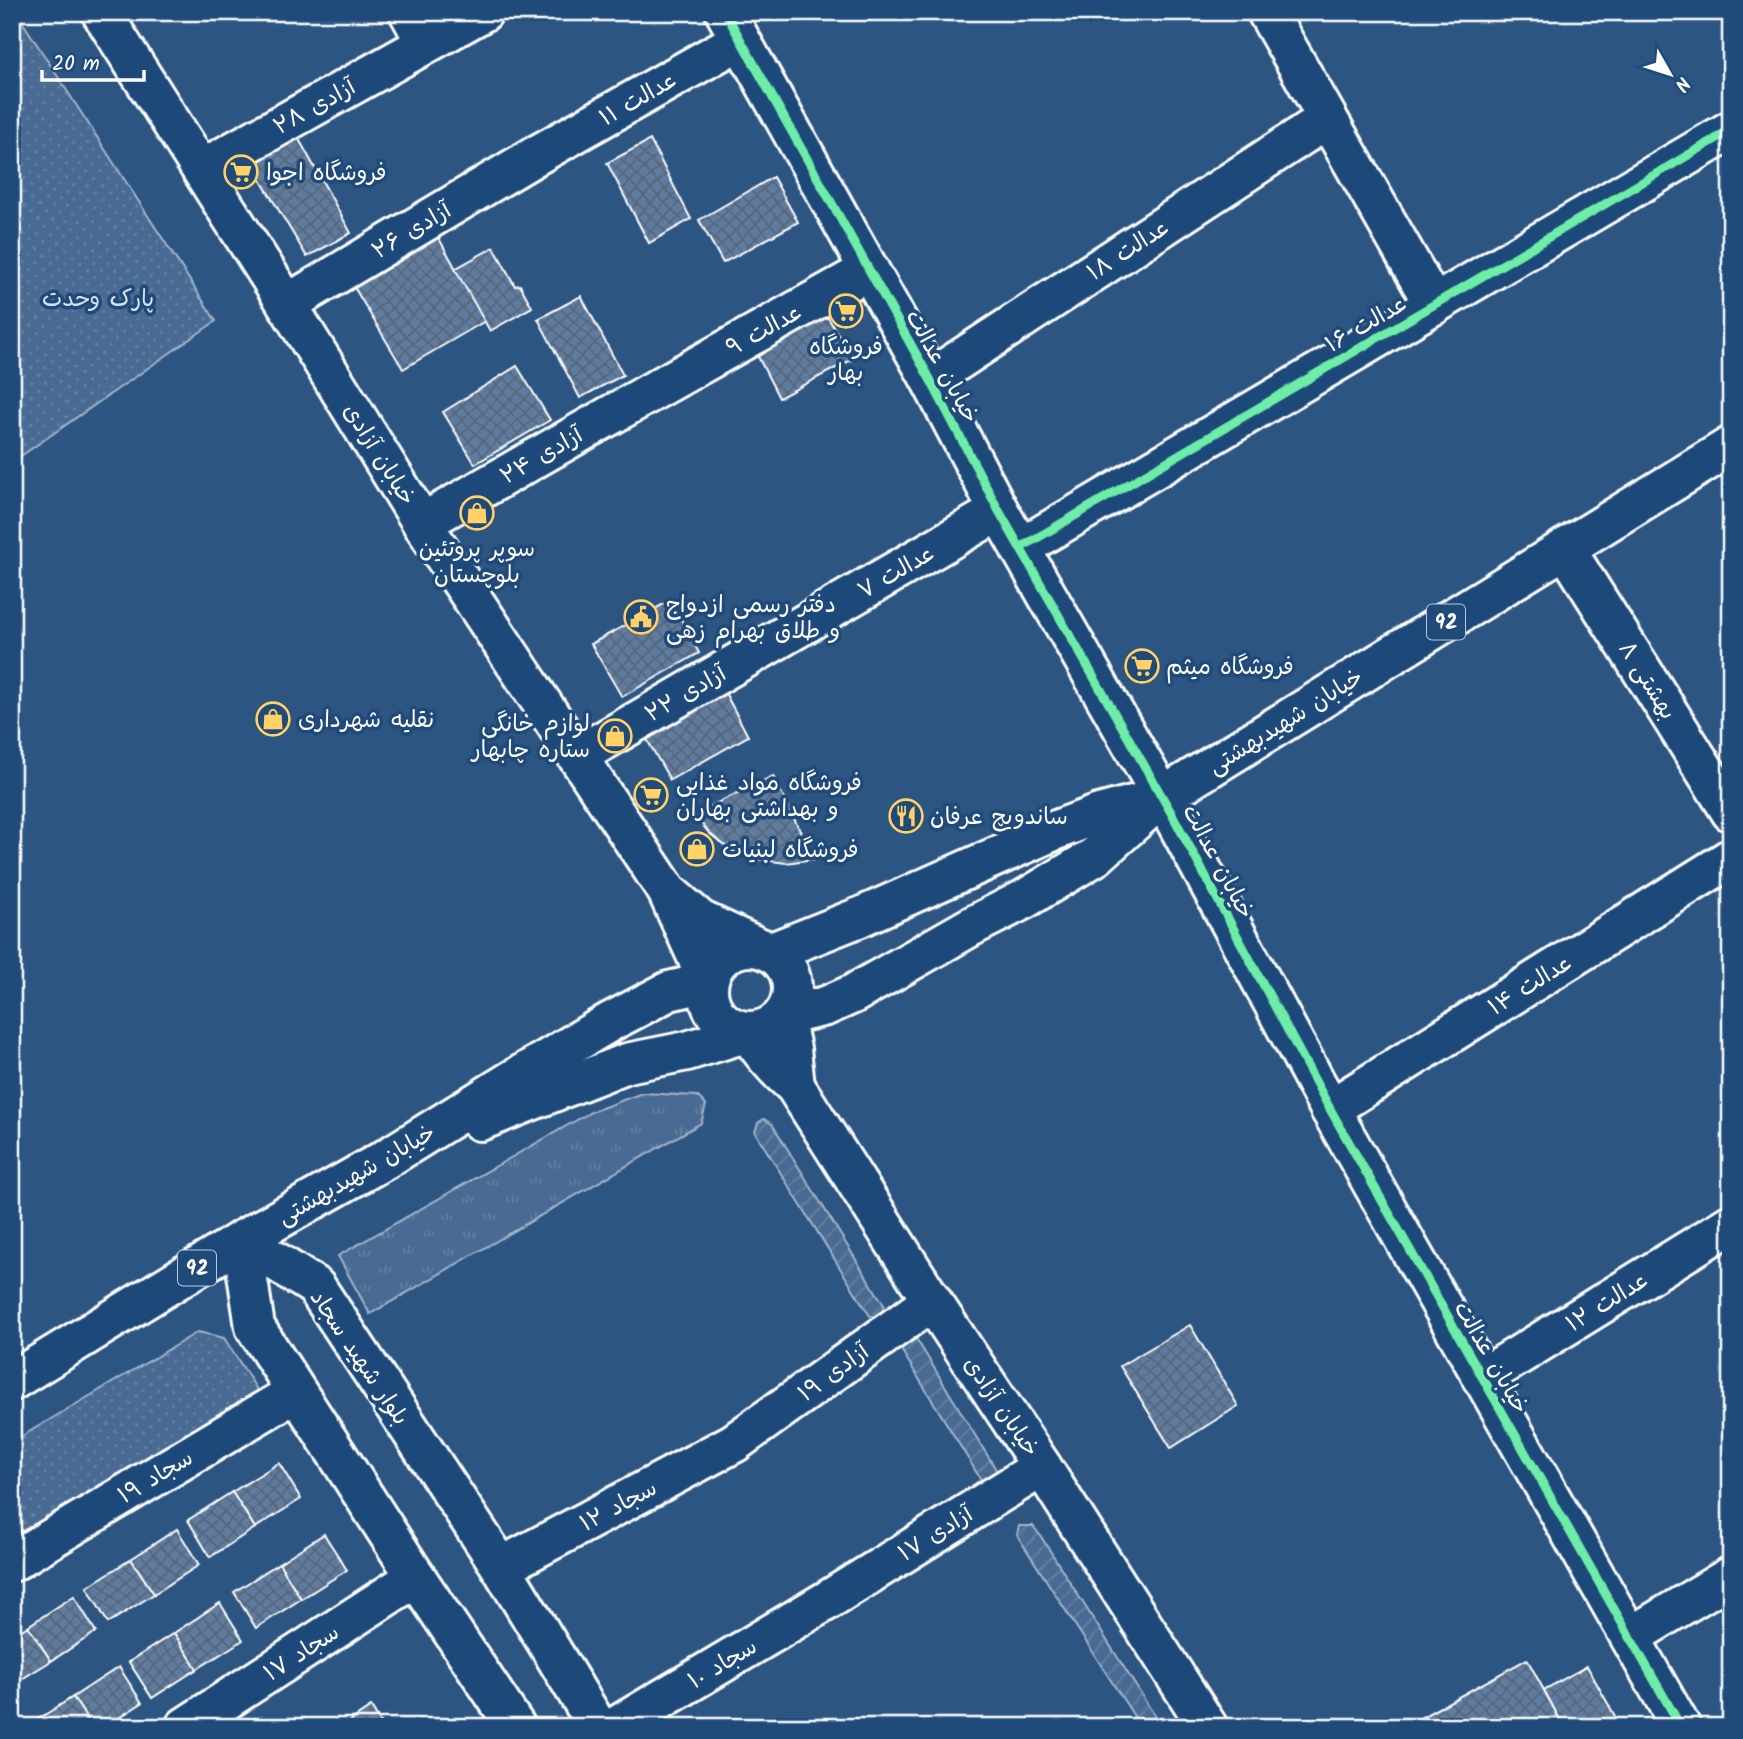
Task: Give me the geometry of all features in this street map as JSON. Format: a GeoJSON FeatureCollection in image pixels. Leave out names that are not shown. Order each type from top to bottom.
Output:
{"type":"FeatureCollection","features":[{"type":"Feature","properties":{"kind":"street","name":"خیابان آزادی"},"geometry":{"type":"LineString","coordinates":[[101,12],[287,304],[422,523],[667,891]]}},
{"type":"Feature","properties":{"kind":"street","name":"آزادی ۲۸"},"geometry":{"type":"LineString","coordinates":[[202,169],[418,28],[483,12]]}},
{"type":"Feature","properties":{"kind":"street"},"geometry":{"type":"LineString","coordinates":[[1267,12],[1434,305]]}},
{"type":"Feature","properties":{"kind":"street","name":"عدالت ۱۱"},"geometry":{"type":"LineString","coordinates":[[535,156],[733,26]]}},
{"type":"Feature","properties":{"kind":"street","name":"خیابان عدالت"},"geometry":{"type":"LineString","coordinates":[[733,26],[930,379],[999,511],[1162,797],[1330,1109],[1681,1727]]}},
{"type":"Feature","properties":{"kind":"street","name":"عدالت ۱۸"},"geometry":{"type":"LineString","coordinates":[[930,379],[1327,119]]}},
{"type":"Feature","properties":{"kind":"street","name":"عدالت ۱۶"},"geometry":{"type":"LineString","coordinates":[[1020,548],[1731,130]]}},
{"type":"Feature","properties":{"kind":"street","name":"آزادی ۲۶"},"geometry":{"type":"LineString","coordinates":[[287,304],[535,156]]}},
{"type":"Feature","properties":{"kind":"street","name":"عدالت ۹"},"geometry":{"type":"LineString","coordinates":[[660,387],[869,270]]}},
{"type":"Feature","properties":{"kind":"street","name":"آزادی ۲۴"},"geometry":{"type":"LineString","coordinates":[[422,523],[660,387]]}},
{"type":"Feature","properties":{"kind":"street","name":"خیابان شهیدبهشتی"},"geometry":{"type":"LineString","coordinates":[[765,949],[860,916],[1056,830],[1100,814],[1162,797],[1731,446]]}},
{"type":"Feature","properties":{"kind":"street","name":"عدالت ۷"},"geometry":{"type":"LineString","coordinates":[[794,631],[999,511]]}},
{"type":"Feature","properties":{"kind":"street","name":"بهشتی ۸"},"geometry":{"type":"LineString","coordinates":[[1565,548],[1731,812]]}},
{"type":"Feature","properties":{"kind":"street","name":"آزادی ۲۲"},"geometry":{"type":"LineString","coordinates":[[576,756],[794,631]]}},
{"type":"Feature","properties":{"kind":"street"},"geometry":{"type":"LineString","coordinates":[[784,1016],[835,1002],[1023,900],[1096,856],[1162,797]]}},
{"type":"Feature","properties":{"kind":"street","name":"عدالت ۱۴"},"geometry":{"type":"LineString","coordinates":[[1330,1109],[1731,858]]}},
{"type":"Feature","properties":{"kind":"street"},"geometry":{"type":"LineString","coordinates":[[384,1160],[627,1063],[687,1051],[748,1032],[762,1031],[784,1016],[791,1003],[793,988],[783,961],[765,949],[700,920],[667,891]]}},
{"type":"Feature","properties":{"kind":"street"},"geometry":{"type":"LineString","coordinates":[[667,891],[708,985]]}},
{"type":"Feature","properties":{"kind":"street"},"geometry":{"type":"LineString","coordinates":[[765,949],[743,947],[718,961],[711,972],[709,999],[714,1012],[723,1022],[734,1029],[748,1032],[765,1057],[795,1086]]}},
{"type":"Feature","properties":{"kind":"street","name":"خیابان شهیدبهشتی"},"geometry":{"type":"LineString","coordinates":[[12,1381],[242,1240],[384,1160],[514,1079],[646,1002],[669,991],[708,985]]}},
{"type":"Feature","properties":{"kind":"street"},"geometry":{"type":"LineString","coordinates":[[784,1016],[795,1086]]}},
{"type":"Feature","properties":{"kind":"street","name":"خیابان آزادی"},"geometry":{"type":"LineString","coordinates":[[795,1086],[932,1301],[1042,1466],[1205,1726]]}},
{"type":"Feature","properties":{"kind":"street","name":"عدالت ۱۲"},"geometry":{"type":"LineString","coordinates":[[1482,1378],[1731,1224]]}},
{"type":"Feature","properties":{"kind":"street"},"geometry":{"type":"LineString","coordinates":[[242,1240],[255,1327],[516,1727]]}},
{"type":"Feature","properties":{"kind":"street","name":"بلوار شهید سجاد"},"geometry":{"type":"LineString","coordinates":[[242,1240],[316,1287],[501,1567],[598,1727]]}},
{"type":"Feature","properties":{"kind":"street","name":"آزادی ۱۹"},"geometry":{"type":"LineString","coordinates":[[734,1443],[932,1301]]}},
{"type":"Feature","properties":{"kind":"street","name":"سجاد ۱۹"},"geometry":{"type":"LineString","coordinates":[[13,1561],[296,1392]]}},
{"type":"Feature","properties":{"kind":"street","name":"سجاد ۱۲"},"geometry":{"type":"LineString","coordinates":[[501,1567],[734,1443]]}},
{"type":"Feature","properties":{"kind":"street","name":"آزادی ۱۷"},"geometry":{"type":"LineString","coordinates":[[828,1600],[1042,1466]]}},
{"type":"Feature","properties":{"kind":"street"},"geometry":{"type":"LineString","coordinates":[[1630,1637],[1731,1576]]}},
{"type":"Feature","properties":{"kind":"street","name":"سجاد ۱۷"},"geometry":{"type":"LineString","coordinates":[[185,1727],[416,1577]]}},
{"type":"Feature","properties":{"kind":"street","name":"سجاد ۱۰"},"geometry":{"type":"LineString","coordinates":[[615,1727],[828,1600]]}},
{"type":"Feature","properties":{"kind":"green space","name":"پارک وحدت"},"geometry":{"type":"Polygon","coordinates":[[[12,12],[16,12],[216,321],[12,462],[12,12]]]}},
{"type":"Feature","properties":{"kind":"green space"},"geometry":{"type":"Polygon","coordinates":[[[642,1093],[697,1096],[706,1105],[701,1123],[370,1314],[338,1256],[591,1112],[642,1093]]]}},
{"type":"Feature","properties":{"kind":"green space"},"geometry":{"type":"Polygon","coordinates":[[[764,1119],[772,1124],[884,1305],[882,1315],[876,1318],[870,1316],[755,1132],[758,1123],[764,1119]]]}},
{"type":"Feature","properties":{"kind":"green space"},"geometry":{"type":"Polygon","coordinates":[[[198,1332],[224,1338],[261,1396],[12,1552],[12,1442],[198,1332]]]}},
{"type":"Feature","properties":{"kind":"green space"},"geometry":{"type":"Polygon","coordinates":[[[914,1335],[1000,1476],[983,1483],[897,1343],[914,1335]]]}},
{"type":"Feature","properties":{"kind":"green space"},"geometry":{"type":"Polygon","coordinates":[[[1019,1526],[1033,1526],[1040,1535],[1158,1721],[1157,1727],[1141,1727],[1017,1535],[1019,1526]]]}},
{"type":"Feature","properties":{"kind":"building"},"geometry":{"type":"Polygon","coordinates":[[[295,132],[351,233],[307,257],[248,159],[295,132]]]}},
{"type":"Feature","properties":{"kind":"building"},"geometry":{"type":"Polygon","coordinates":[[[650,140],[691,219],[649,243],[607,163],[650,140]]]}},
{"type":"Feature","properties":{"kind":"building"},"geometry":{"type":"Polygon","coordinates":[[[773,177],[798,222],[723,263],[699,220],[773,177]]]}},
{"type":"Feature","properties":{"kind":"building"},"geometry":{"type":"Polygon","coordinates":[[[432,226],[485,321],[403,369],[348,277],[432,226]]]}},
{"type":"Feature","properties":{"kind":"building"},"geometry":{"type":"Polygon","coordinates":[[[494,247],[515,286],[520,285],[532,307],[490,331],[455,269],[494,247]]]}},
{"type":"Feature","properties":{"kind":"building"},"geometry":{"type":"Polygon","coordinates":[[[581,296],[623,375],[580,398],[538,319],[581,296]]]}},
{"type":"Feature","properties":{"kind":"building"},"geometry":{"type":"Polygon","coordinates":[[[824,311],[853,359],[779,398],[753,347],[824,311]]]}},
{"type":"Feature","properties":{"kind":"building"},"geometry":{"type":"Polygon","coordinates":[[[517,366],[550,420],[475,464],[443,412],[517,366]]]}},
{"type":"Feature","properties":{"kind":"building"},"geometry":{"type":"Polygon","coordinates":[[[671,600],[699,653],[622,697],[591,644],[671,600]]]}},
{"type":"Feature","properties":{"kind":"building"},"geometry":{"type":"Polygon","coordinates":[[[721,685],[748,736],[670,780],[641,729],[721,685]]]}},
{"type":"Feature","properties":{"kind":"building"},"geometry":{"type":"Polygon","coordinates":[[[773,776],[814,859],[786,863],[757,859],[732,851],[709,833],[694,814],[773,776]]]}},
{"type":"Feature","properties":{"kind":"building"},"geometry":{"type":"Polygon","coordinates":[[[1190,1325],[1238,1406],[1171,1448],[1120,1366],[1190,1325]]]}},
{"type":"Feature","properties":{"kind":"building"},"geometry":{"type":"Polygon","coordinates":[[[279,1463],[301,1499],[255,1528],[232,1492],[279,1463]]]}},
{"type":"Feature","properties":{"kind":"building"},"geometry":{"type":"Polygon","coordinates":[[[232,1492],[255,1528],[210,1557],[188,1520],[232,1492]]]}},
{"type":"Feature","properties":{"kind":"building"},"geometry":{"type":"Polygon","coordinates":[[[177,1529],[199,1565],[154,1594],[131,1559],[177,1529]]]}},
{"type":"Feature","properties":{"kind":"building"},"geometry":{"type":"Polygon","coordinates":[[[324,1534],[347,1570],[301,1599],[279,1563],[324,1534]]]}},
{"type":"Feature","properties":{"kind":"building"},"geometry":{"type":"Polygon","coordinates":[[[131,1559],[154,1594],[108,1623],[87,1587],[131,1559]]]}},
{"type":"Feature","properties":{"kind":"building"},"geometry":{"type":"Polygon","coordinates":[[[279,1563],[301,1599],[256,1628],[234,1592],[279,1563]]]}},
{"type":"Feature","properties":{"kind":"building"},"geometry":{"type":"Polygon","coordinates":[[[74,1596],[96,1632],[51,1661],[28,1626],[74,1596]]]}},
{"type":"Feature","properties":{"kind":"building"},"geometry":{"type":"Polygon","coordinates":[[[220,1603],[243,1640],[197,1669],[174,1633],[220,1603]]]}},
{"type":"Feature","properties":{"kind":"building"},"geometry":{"type":"Polygon","coordinates":[[[28,1626],[51,1661],[12,1685],[12,1636],[28,1626]]]}},
{"type":"Feature","properties":{"kind":"building"},"geometry":{"type":"Polygon","coordinates":[[[174,1633],[197,1669],[152,1698],[129,1662],[174,1633]]]}},
{"type":"Feature","properties":{"kind":"building"},"geometry":{"type":"Polygon","coordinates":[[[1527,1659],[1564,1727],[1404,1727],[1527,1659]]]}},
{"type":"Feature","properties":{"kind":"building"},"geometry":{"type":"Polygon","coordinates":[[[1587,1666],[1621,1727],[1564,1727],[1544,1690],[1587,1666]]]}},
{"type":"Feature","properties":{"kind":"building"},"geometry":{"type":"Polygon","coordinates":[[[119,1667],[142,1703],[104,1727],[92,1727],[73,1697],[119,1667]]]}},
{"type":"Feature","properties":{"kind":"building"},"geometry":{"type":"Polygon","coordinates":[[[73,1697],[92,1727],[30,1727],[29,1725],[73,1697]]]}},
{"type":"Feature","properties":{"kind":"building"},"geometry":{"type":"Polygon","coordinates":[[[371,1707],[383,1727],[341,1727],[371,1707]]]}},
{"type":"Feature","properties":{"kind":"cycle path"},"geometry":{"type":"LineString","coordinates":[[725,12],[930,379],[999,511],[1173,816],[1330,1109],[1681,1727]]}},
{"type":"Feature","properties":{"kind":"cycle path"},"geometry":{"type":"LineString","coordinates":[[1020,548],[1731,130]]}},
{"type":"Feature","properties":{"kind":"place","name":"فروشگاه اجوا"},"geometry":{"type":"Point","coordinates":[241,172]}},
{"type":"Feature","properties":{"kind":"place","name":"فروشگاه بهار"},"geometry":{"type":"Point","coordinates":[846,311]}},
{"type":"Feature","properties":{"kind":"place","name":"سوپر پروتئین بلوچستان"},"geometry":{"type":"Point","coordinates":[477,513]}},
{"type":"Feature","properties":{"kind":"place","name":"دفتر رسمی ازدواج و طلاق بهرام زهی"},"geometry":{"type":"Point","coordinates":[641,617]}},
{"type":"Feature","properties":{"kind":"place","name":"فروشگاه میثم"},"geometry":{"type":"Point","coordinates":[1142,666]}},
{"type":"Feature","properties":{"kind":"place","name":"نقلیه شهرداری"},"geometry":{"type":"Point","coordinates":[273,719]}},
{"type":"Feature","properties":{"kind":"place","name":"لوازم خانگی ستاره چابهار"},"geometry":{"type":"Point","coordinates":[615,736]}},
{"type":"Feature","properties":{"kind":"place","name":"فروشگاه مواد غذایی و بهداشتی بهاران"},"geometry":{"type":"Point","coordinates":[651,795]}},
{"type":"Feature","properties":{"kind":"place","name":"ساندویچ عرفان"},"geometry":{"type":"Point","coordinates":[906,816]}},
{"type":"Feature","properties":{"kind":"place","name":"فروشگاه لبنیات"},"geometry":{"type":"Point","coordinates":[697,849]}}]}
